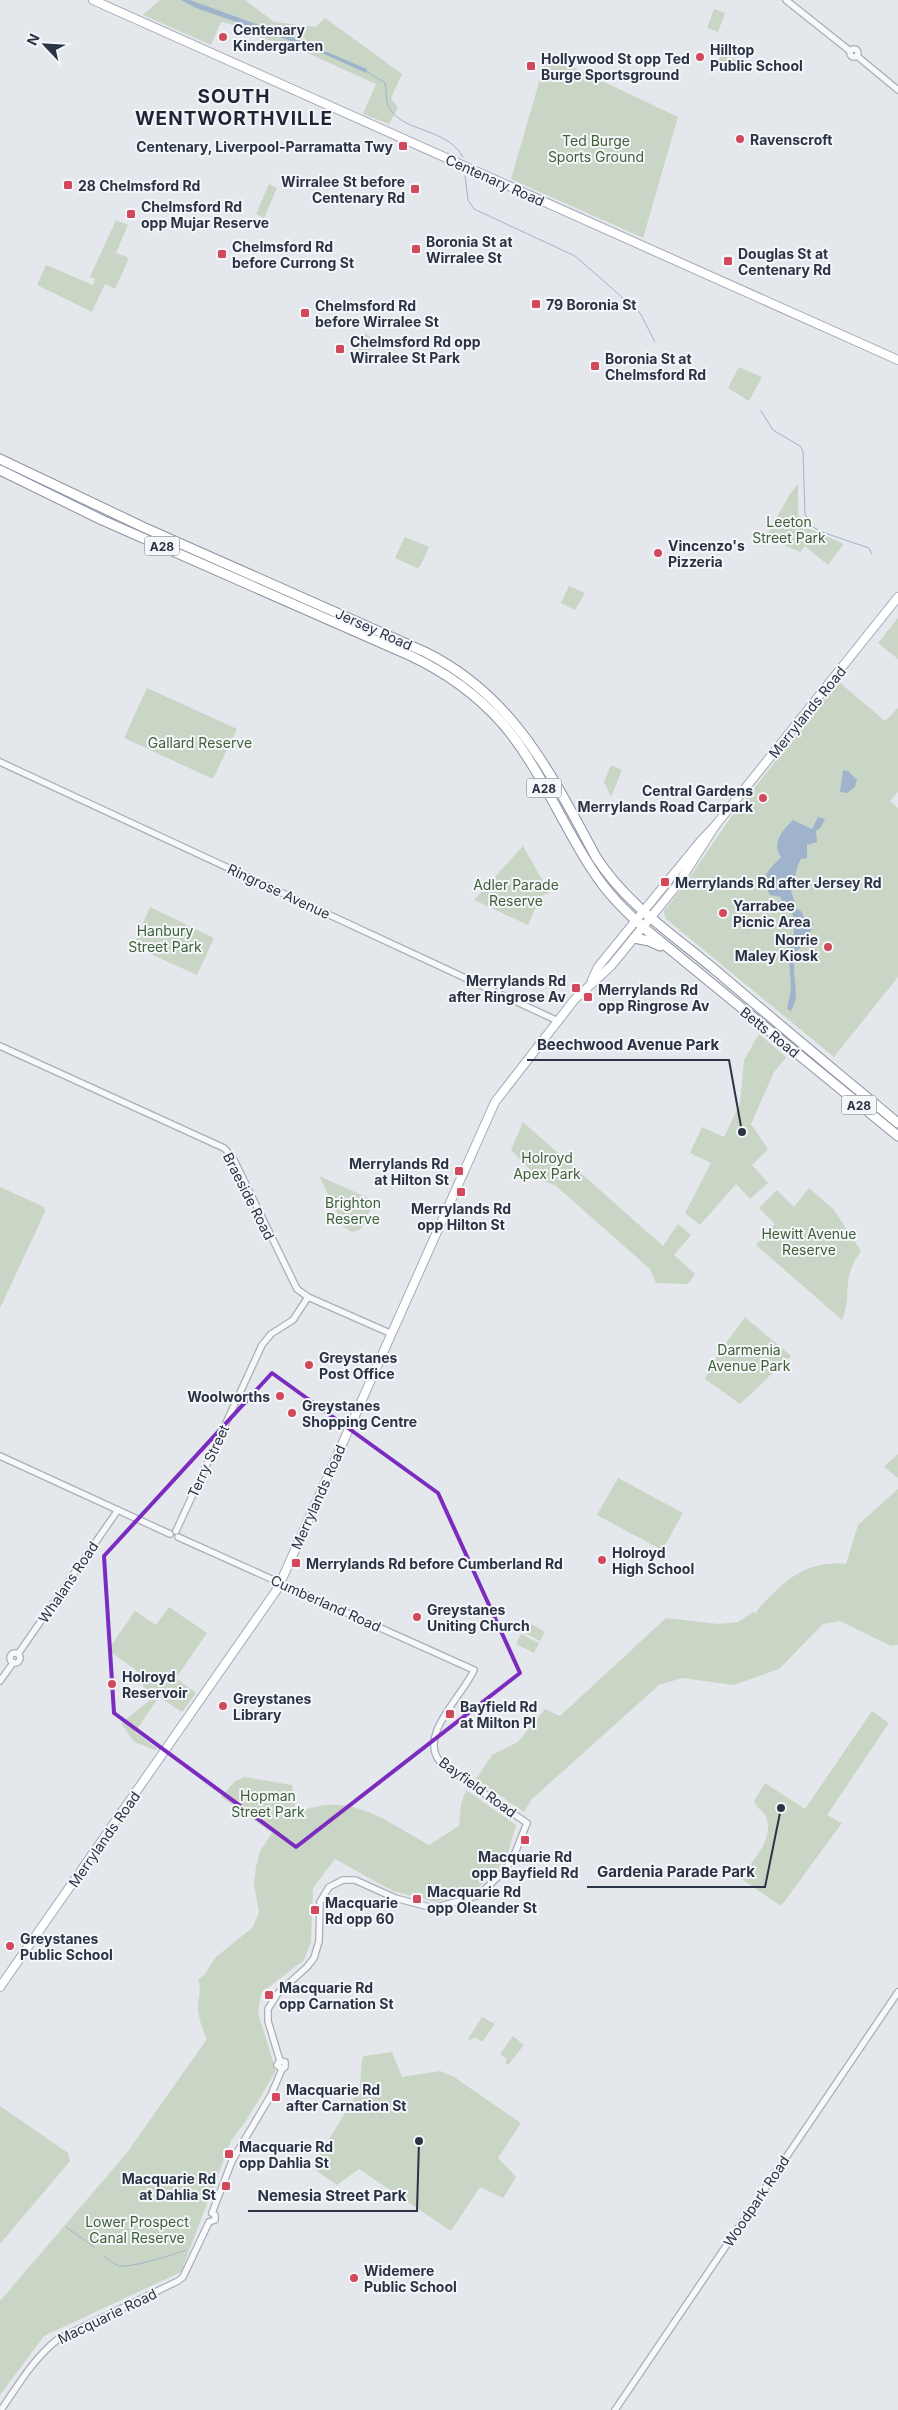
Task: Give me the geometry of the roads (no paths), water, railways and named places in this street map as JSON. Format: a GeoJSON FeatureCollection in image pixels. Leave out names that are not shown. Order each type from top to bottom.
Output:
{"type":"FeatureCollection","features":[{"type":"Feature","properties":{"kind":"highway","name":"Jersey Road"},"geometry":{"type":"LineString","coordinates":[[0,459],[143,527],[424,652],[462,673],[491,697],[524,734],[606,873],[647,915]]}},
{"type":"Feature","properties":{"kind":"highway","name":"Jersey Road"},"geometry":{"type":"LineString","coordinates":[[0,470],[102,520],[419,660],[459,684],[487,707],[512,736],[596,876],[617,902],[639,924]]}},
{"type":"Feature","properties":{"kind":"highway","name":"Betts Road"},"geometry":{"type":"LineString","coordinates":[[647,915],[898,1123]]}},
{"type":"Feature","properties":{"kind":"highway","name":"Betts Road"},"geometry":{"type":"LineString","coordinates":[[639,924],[898,1136]]}},
{"type":"Feature","properties":{"kind":"highway"},"geometry":{"type":"LineString","coordinates":[[634,938],[649,941],[672,951]]}},
{"type":"Feature","properties":{"kind":"main road","name":"Centenary Road"},"geometry":{"type":"LineString","coordinates":[[93,0],[898,360]]}},
{"type":"Feature","properties":{"kind":"main road","name":"Merrylands Road"},"geometry":{"type":"LineString","coordinates":[[591,982],[598,967],[693,863],[715,826],[898,597]]}},
{"type":"Feature","properties":{"kind":"main road","name":"Merrylands Road"},"geometry":{"type":"LineString","coordinates":[[0,1987],[281,1583],[495,1102],[591,982],[604,973],[634,938],[639,924]]}},
{"type":"Feature","properties":{"kind":"street"},"geometry":{"type":"LineString","coordinates":[[786,0],[850,51],[856,49],[857,56],[898,90]]}},
{"type":"Feature","properties":{"kind":"street","name":"Ringrose Avenue"},"geometry":{"type":"LineString","coordinates":[[0,762],[558,1021]]}},
{"type":"Feature","properties":{"kind":"street","name":"Braeside Road"},"geometry":{"type":"LineString","coordinates":[[0,1046],[224,1148],[233,1158],[293,1285],[308,1297],[392,1334]]}},
{"type":"Feature","properties":{"kind":"street","name":"Terry Street"},"geometry":{"type":"LineString","coordinates":[[177,1534],[262,1345],[271,1334],[293,1320],[308,1297]]}},
{"type":"Feature","properties":{"kind":"street"},"geometry":{"type":"LineString","coordinates":[[0,1456],[170,1534],[173,1530],[177,1534]]}},
{"type":"Feature","properties":{"kind":"street","name":"Whalans Road"},"geometry":{"type":"LineString","coordinates":[[0,1681],[13,1663],[20,1660],[18,1654],[118,1510]]}},
{"type":"Feature","properties":{"kind":"street","name":"Cumberland Road"},"geometry":{"type":"LineString","coordinates":[[177,1534],[474,1670]]}},
{"type":"Feature","properties":{"kind":"street","name":"Bayfield Road"},"geometry":{"type":"LineString","coordinates":[[212,2213],[232,2161],[271,2095],[282,2069],[285,2067],[285,2064],[280,2061],[268,2021],[268,2009],[278,1993],[308,1967],[314,1958],[319,1940],[320,1902],[329,1887],[343,1880],[355,1880],[395,1898],[433,1908],[480,1895],[514,1858],[527,1823],[442,1764],[433,1748],[433,1736],[436,1729],[474,1670]]}},
{"type":"Feature","properties":{"kind":"street","name":"Woodpark Road"},"geometry":{"type":"LineString","coordinates":[[615,2410],[898,1992]]}},
{"type":"Feature","properties":{"kind":"street","name":"Macquarie Road"},"geometry":{"type":"LineString","coordinates":[[1,2410],[28,2370],[44,2351],[58,2339],[184,2277],[209,2222],[215,2220],[215,2216],[212,2213]]}},
{"type":"Feature","properties":{"kind":"water"},"geometry":{"type":"Polygon","coordinates":[[[181,0],[190,0],[286,35],[289,34],[292,27],[294,28],[292,34],[294,38],[367,69],[366,73],[311,48],[196,8],[181,0]]]}},
{"type":"Feature","properties":{"kind":"water"},"geometry":{"type":"Polygon","coordinates":[[[843,770],[848,771],[857,780],[855,787],[847,793],[840,792],[843,770]]]}},
{"type":"Feature","properties":{"kind":"water"},"geometry":{"type":"Polygon","coordinates":[[[818,817],[825,819],[821,827],[816,831],[817,842],[807,845],[807,858],[801,859],[799,863],[791,891],[797,909],[801,911],[804,917],[810,917],[813,924],[807,942],[797,952],[795,959],[796,998],[791,1011],[787,1009],[791,989],[788,943],[793,940],[795,920],[787,903],[781,900],[781,897],[770,895],[765,878],[769,870],[781,857],[777,846],[779,837],[786,828],[793,820],[812,829],[818,817]]]}},
{"type":"Feature","properties":{"kind":"waterway"},"geometry":{"type":"LineString","coordinates":[[366,71],[385,83],[387,103],[396,116],[415,127],[447,140],[463,157]]}},
{"type":"Feature","properties":{"kind":"waterway"},"geometry":{"type":"LineString","coordinates":[[465,176],[468,200],[474,209],[575,256],[640,313],[655,342]]}},
{"type":"Feature","properties":{"kind":"waterway"},"geometry":{"type":"LineString","coordinates":[[761,411],[773,430],[800,446],[803,451],[805,514],[812,526],[819,531],[869,548],[872,554]]}},
{"type":"Feature","properties":{"kind":"waterway"},"geometry":{"type":"LineString","coordinates":[[796,539],[806,517]]}},
{"type":"Feature","properties":{"kind":"waterway"},"geometry":{"type":"LineString","coordinates":[[66,2227],[94,2247]]}},
{"type":"Feature","properties":{"kind":"waterway"},"geometry":{"type":"LineString","coordinates":[[104,2256],[116,2265],[127,2266],[186,2250]]}},
{"type":"Feature","properties":{"kind":"place","name":"Centenary Kindergarten"},"geometry":{"type":"Point","coordinates":[223,37]}},
{"type":"Feature","properties":{"kind":"place","name":"Hilltop Public School"},"geometry":{"type":"Point","coordinates":[700,57]}},
{"type":"Feature","properties":{"kind":"place","name":"Hollywood St opp Ted Burge Sportsground"},"geometry":{"type":"Point","coordinates":[531,66]}},
{"type":"Feature","properties":{"kind":"place","name":"Ravenscroft"},"geometry":{"type":"Point","coordinates":[740,139]}},
{"type":"Feature","properties":{"kind":"place","name":"Centenary, Liverpool-Parramatta Twy"},"geometry":{"type":"Point","coordinates":[403,146]}},
{"type":"Feature","properties":{"kind":"place","name":"28 Chelmsford Rd"},"geometry":{"type":"Point","coordinates":[68,185]}},
{"type":"Feature","properties":{"kind":"place","name":"Wirralee St before Centenary Rd"},"geometry":{"type":"Point","coordinates":[415,189]}},
{"type":"Feature","properties":{"kind":"place","name":"Chelmsford Rd opp Mujar Reserve"},"geometry":{"type":"Point","coordinates":[131,214]}},
{"type":"Feature","properties":{"kind":"place","name":"Boronia St at Wirralee St"},"geometry":{"type":"Point","coordinates":[416,249]}},
{"type":"Feature","properties":{"kind":"place","name":"Chelmsford Rd before Currong St"},"geometry":{"type":"Point","coordinates":[222,254]}},
{"type":"Feature","properties":{"kind":"place","name":"Douglas St at Centenary Rd"},"geometry":{"type":"Point","coordinates":[728,261]}},
{"type":"Feature","properties":{"kind":"place","name":"79 Boronia St"},"geometry":{"type":"Point","coordinates":[536,304]}},
{"type":"Feature","properties":{"kind":"place","name":"Chelmsford Rd before Wirralee St"},"geometry":{"type":"Point","coordinates":[305,313]}},
{"type":"Feature","properties":{"kind":"place","name":"Chelmsford Rd opp Wirralee St Park"},"geometry":{"type":"Point","coordinates":[340,349]}},
{"type":"Feature","properties":{"kind":"place","name":"Boronia St at Chelmsford Rd"},"geometry":{"type":"Point","coordinates":[595,366]}},
{"type":"Feature","properties":{"kind":"place","name":"Vincenzo's Pizzeria"},"geometry":{"type":"Point","coordinates":[658,553]}},
{"type":"Feature","properties":{"kind":"place","name":"Central Gardens Merrylands Road Carpark"},"geometry":{"type":"Point","coordinates":[763,798]}},
{"type":"Feature","properties":{"kind":"place","name":"Merrylands Rd after Jersey Rd"},"geometry":{"type":"Point","coordinates":[665,882]}},
{"type":"Feature","properties":{"kind":"place","name":"Yarrabee Picnic Area"},"geometry":{"type":"Point","coordinates":[723,913]}},
{"type":"Feature","properties":{"kind":"place","name":"Norrie Maley Kiosk"},"geometry":{"type":"Point","coordinates":[828,947]}},
{"type":"Feature","properties":{"kind":"place","name":"Merrylands Rd after Ringrose Av"},"geometry":{"type":"Point","coordinates":[576,988]}},
{"type":"Feature","properties":{"kind":"place","name":"Merrylands Rd opp Ringrose Av"},"geometry":{"type":"Point","coordinates":[588,997]}},
{"type":"Feature","properties":{"kind":"place","name":"Beechwood Avenue Park"},"geometry":{"type":"Point","coordinates":[742,1132]}},
{"type":"Feature","properties":{"kind":"place","name":"Merrylands Rd at Hilton St"},"geometry":{"type":"Point","coordinates":[459,1171]}},
{"type":"Feature","properties":{"kind":"place","name":"Merrylands Rd opp Hilton St"},"geometry":{"type":"Point","coordinates":[461,1192]}},
{"type":"Feature","properties":{"kind":"place","name":"Greystanes Post Office"},"geometry":{"type":"Point","coordinates":[309,1365]}},
{"type":"Feature","properties":{"kind":"place","name":"Woolworths"},"geometry":{"type":"Point","coordinates":[280,1396]}},
{"type":"Feature","properties":{"kind":"place","name":"Greystanes Shopping Centre"},"geometry":{"type":"Point","coordinates":[292,1413]}},
{"type":"Feature","properties":{"kind":"place","name":"Holroyd High School"},"geometry":{"type":"Point","coordinates":[602,1560]}},
{"type":"Feature","properties":{"kind":"place","name":"Merrylands Rd before Cumberland Rd"},"geometry":{"type":"Point","coordinates":[296,1563]}},
{"type":"Feature","properties":{"kind":"place","name":"Greystanes Uniting Church"},"geometry":{"type":"Point","coordinates":[417,1617]}},
{"type":"Feature","properties":{"kind":"place","name":"Holroyd Reservoir"},"geometry":{"type":"Point","coordinates":[112,1684]}},
{"type":"Feature","properties":{"kind":"place","name":"Greystanes Library"},"geometry":{"type":"Point","coordinates":[223,1706]}},
{"type":"Feature","properties":{"kind":"place","name":"Bayfield Rd at Milton Pl"},"geometry":{"type":"Point","coordinates":[450,1714]}},
{"type":"Feature","properties":{"kind":"place","name":"Gardenia Parade Park"},"geometry":{"type":"Point","coordinates":[781,1808]}},
{"type":"Feature","properties":{"kind":"place","name":"Macquarie Rd opp Bayfield Rd"},"geometry":{"type":"Point","coordinates":[525,1840]}},
{"type":"Feature","properties":{"kind":"place","name":"Macquarie Rd opp Oleander St"},"geometry":{"type":"Point","coordinates":[417,1899]}},
{"type":"Feature","properties":{"kind":"place","name":"Macquarie Rd opp 60"},"geometry":{"type":"Point","coordinates":[315,1910]}},
{"type":"Feature","properties":{"kind":"place","name":"Greystanes Public School"},"geometry":{"type":"Point","coordinates":[10,1946]}},
{"type":"Feature","properties":{"kind":"place","name":"Macquarie Rd opp Carnation St"},"geometry":{"type":"Point","coordinates":[269,1995]}},
{"type":"Feature","properties":{"kind":"place","name":"Macquarie Rd after Carnation St"},"geometry":{"type":"Point","coordinates":[276,2097]}},
{"type":"Feature","properties":{"kind":"place","name":"Nemesia Street Park"},"geometry":{"type":"Point","coordinates":[419,2141]}},
{"type":"Feature","properties":{"kind":"place","name":"Macquarie Rd opp Dahlia St"},"geometry":{"type":"Point","coordinates":[229,2154]}},
{"type":"Feature","properties":{"kind":"place","name":"Macquarie Rd at Dahlia St"},"geometry":{"type":"Point","coordinates":[226,2186]}},
{"type":"Feature","properties":{"kind":"place","name":"Widemere Public School"},"geometry":{"type":"Point","coordinates":[354,2278]}},
{"type":"Feature","properties":{"kind":"district","name":"SOUTH WENTWORTHVILLE"},"geometry":{"type":"Point","coordinates":[234,107]}},
{"type":"Feature","properties":{"kind":"park label","name":"Ted Burge Sports Ground"},"geometry":{"type":"Point","coordinates":[596,148]}},
{"type":"Feature","properties":{"kind":"park label","name":"Leeton Street Park"},"geometry":{"type":"Point","coordinates":[789,530]}},
{"type":"Feature","properties":{"kind":"park label","name":"Gallard Reserve"},"geometry":{"type":"Point","coordinates":[200,742]}},
{"type":"Feature","properties":{"kind":"park label","name":"Adler Parade Reserve"},"geometry":{"type":"Point","coordinates":[516,892]}},
{"type":"Feature","properties":{"kind":"park label","name":"Hanbury Street Park"},"geometry":{"type":"Point","coordinates":[165,938]}},
{"type":"Feature","properties":{"kind":"park label","name":"Holroyd Apex Park"},"geometry":{"type":"Point","coordinates":[547,1166]}},
{"type":"Feature","properties":{"kind":"park label","name":"Brighton Reserve"},"geometry":{"type":"Point","coordinates":[353,1210]}},
{"type":"Feature","properties":{"kind":"park label","name":"Hewitt Avenue Reserve"},"geometry":{"type":"Point","coordinates":[809,1242]}},
{"type":"Feature","properties":{"kind":"park label","name":"Darmenia Avenue Park"},"geometry":{"type":"Point","coordinates":[749,1358]}},
{"type":"Feature","properties":{"kind":"park label","name":"Hopman Street Park"},"geometry":{"type":"Point","coordinates":[268,1804]}},
{"type":"Feature","properties":{"kind":"park label","name":"Lower Prospect Canal Reserve"},"geometry":{"type":"Point","coordinates":[137,2230]}}]}
